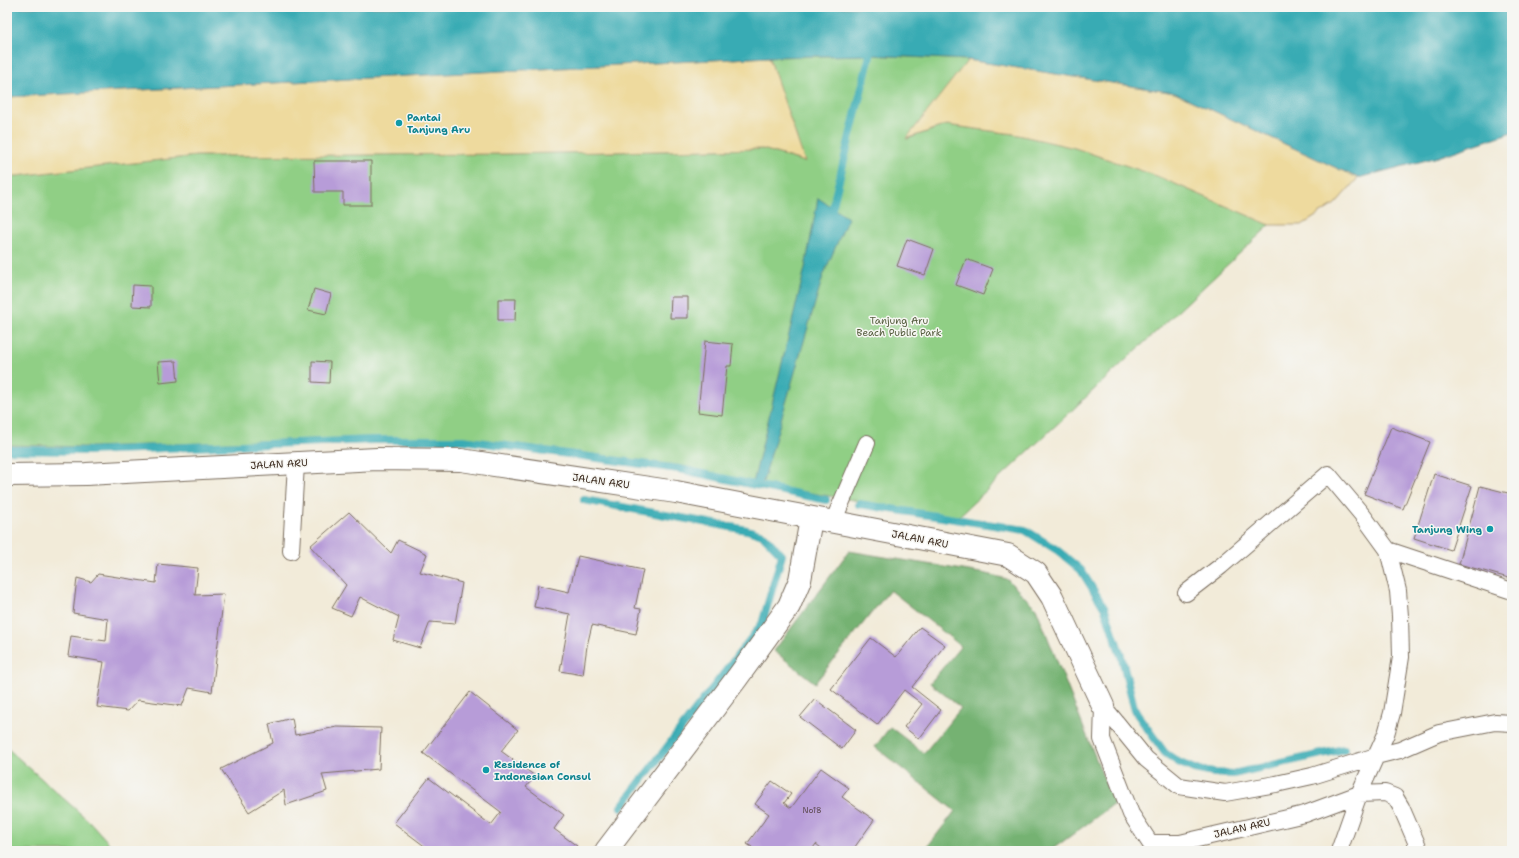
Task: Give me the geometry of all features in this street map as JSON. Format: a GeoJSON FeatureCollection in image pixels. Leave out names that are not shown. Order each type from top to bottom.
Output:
{"type":"FeatureCollection","features":[{"type":"Feature","properties":{"kind":"street","name":"JALAN ARU"},"geometry":{"type":"LineString","coordinates":[[7,475],[94,474],[376,459],[461,460],[676,492],[1008,555],[1036,573],[1052,597],[1103,706]]}},
{"type":"Feature","properties":{"kind":"street"},"geometry":{"type":"LineString","coordinates":[[606,851],[733,683],[789,606],[800,580],[811,518]]}},
{"type":"Feature","properties":{"kind":"lane"},"geometry":{"type":"LineString","coordinates":[[833,522],[867,443]]}},
{"type":"Feature","properties":{"kind":"lane"},"geometry":{"type":"LineString","coordinates":[[291,550],[296,464]]}},
{"type":"Feature","properties":{"kind":"lane"},"geometry":{"type":"LineString","coordinates":[[1186,593],[1222,566],[1328,474],[1364,517],[1388,550],[1398,591],[1401,656],[1392,713],[1386,734],[1359,794],[1339,851]]}},
{"type":"Feature","properties":{"kind":"lane"},"geometry":{"type":"LineString","coordinates":[[1388,550],[1512,591]]}},
{"type":"Feature","properties":{"kind":"lane","name":"JALAN ARU"},"geometry":{"type":"LineString","coordinates":[[1103,706],[1146,759],[1179,786],[1225,792],[1276,784],[1312,776],[1400,750],[1439,733],[1495,722],[1512,723]]}},
{"type":"Feature","properties":{"kind":"lane","name":"JALAN ARU"},"geometry":{"type":"LineString","coordinates":[[1103,706],[1102,739],[1131,814],[1149,847],[1180,843],[1305,814],[1359,794],[1385,793],[1395,797],[1401,807],[1420,851]]}},
{"type":"Feature","properties":{"kind":"green space","name":"Tanjung Aru Beach Public Park"},"geometry":{"type":"Polygon","coordinates":[[[870,55],[968,60],[907,139],[946,125],[1014,134],[1075,148],[1157,176],[1270,225],[958,517],[762,485],[683,466],[464,437],[373,437],[88,447],[7,445],[7,177],[196,156],[504,154],[763,149],[804,162],[769,57],[870,55]]]}},
{"type":"Feature","properties":{"kind":"green space"},"geometry":{"type":"Polygon","coordinates":[[[849,551],[987,574],[1007,579],[1036,608],[1114,804],[1050,851],[924,851],[955,811],[875,747],[890,727],[924,753],[961,708],[930,683],[961,646],[890,590],[815,683],[774,651],[849,551]]]}},
{"type":"Feature","properties":{"kind":"green space"},"geometry":{"type":"Polygon","coordinates":[[[7,748],[90,822],[116,851],[7,851],[7,748]]]}},
{"type":"Feature","properties":{"kind":"sand","name":"Pantai Tanjung Aru"},"geometry":{"type":"Polygon","coordinates":[[[769,57],[805,162],[763,149],[504,154],[196,156],[7,177],[7,97],[769,57]]]}},
{"type":"Feature","properties":{"kind":"sand"},"geometry":{"type":"Polygon","coordinates":[[[968,60],[1175,93],[1358,178],[1335,204],[1302,225],[1270,225],[1157,176],[1075,148],[1014,134],[946,125],[906,139],[968,60]]]}},
{"type":"Feature","properties":{"kind":"water"},"geometry":{"type":"Polygon","coordinates":[[[7,7],[1512,7],[1512,132],[1438,157],[1358,178],[1175,93],[968,60],[870,55],[769,57],[7,97],[7,7]]]}},
{"type":"Feature","properties":{"kind":"water"},"geometry":{"type":"Polygon","coordinates":[[[818,198],[848,218],[823,276],[762,485],[753,483],[805,268],[818,198]]]}},
{"type":"Feature","properties":{"kind":"building"},"geometry":{"type":"Polygon","coordinates":[[[314,161],[371,161],[371,205],[343,205],[343,192],[315,192],[314,161]]]}},
{"type":"Feature","properties":{"kind":"building"},"geometry":{"type":"Polygon","coordinates":[[[907,239],[934,249],[925,275],[897,266],[907,239]]]}},
{"type":"Feature","properties":{"kind":"building"},"geometry":{"type":"Polygon","coordinates":[[[966,259],[993,269],[983,295],[956,285],[966,259]]]}},
{"type":"Feature","properties":{"kind":"building"},"geometry":{"type":"Polygon","coordinates":[[[133,285],[151,286],[151,307],[132,306],[133,285]]]}},
{"type":"Feature","properties":{"kind":"building"},"geometry":{"type":"Polygon","coordinates":[[[314,289],[331,294],[326,314],[308,310],[314,289]]]}},
{"type":"Feature","properties":{"kind":"building"},"geometry":{"type":"Polygon","coordinates":[[[671,297],[688,297],[688,318],[670,318],[671,297]]]}},
{"type":"Feature","properties":{"kind":"building"},"geometry":{"type":"Polygon","coordinates":[[[498,299],[516,299],[515,320],[498,320],[498,299]]]}},
{"type":"Feature","properties":{"kind":"building"},"geometry":{"type":"Polygon","coordinates":[[[705,341],[733,344],[731,366],[727,366],[722,415],[698,412],[705,341]]]}},
{"type":"Feature","properties":{"kind":"building"},"geometry":{"type":"Polygon","coordinates":[[[176,361],[178,381],[160,383],[158,362],[176,361]]]}},
{"type":"Feature","properties":{"kind":"building"},"geometry":{"type":"Polygon","coordinates":[[[312,361],[330,362],[329,383],[312,382],[312,361]]]}},
{"type":"Feature","properties":{"kind":"building"},"geometry":{"type":"Polygon","coordinates":[[[1391,427],[1430,442],[1403,509],[1364,494],[1391,427]]]}},
{"type":"Feature","properties":{"kind":"building"},"geometry":{"type":"Polygon","coordinates":[[[1434,474],[1472,486],[1451,550],[1414,538],[1434,474]]]}},
{"type":"Feature","properties":{"kind":"building","name":"Tanjung Wing"},"geometry":{"type":"Polygon","coordinates":[[[1480,486],[1512,494],[1512,579],[1459,564],[1480,486]]]}},
{"type":"Feature","properties":{"kind":"building"},"geometry":{"type":"Polygon","coordinates":[[[349,512],[391,553],[398,540],[427,554],[420,572],[462,583],[455,624],[430,622],[420,648],[393,640],[399,617],[360,597],[351,616],[332,608],[346,585],[310,546],[349,512]]]}},
{"type":"Feature","properties":{"kind":"building"},"geometry":{"type":"Polygon","coordinates":[[[578,556],[643,570],[635,608],[641,609],[636,634],[592,625],[587,646],[583,675],[560,671],[570,614],[534,607],[538,585],[569,592],[578,556]]]}},
{"type":"Feature","properties":{"kind":"building"},"geometry":{"type":"Polygon","coordinates":[[[158,564],[198,568],[195,595],[224,594],[212,692],[189,688],[182,706],[138,700],[128,711],[97,707],[104,662],[68,656],[71,636],[106,641],[108,619],[73,613],[77,578],[91,582],[98,574],[156,583],[158,564]]]}},
{"type":"Feature","properties":{"kind":"building"},"geometry":{"type":"Polygon","coordinates":[[[920,627],[945,645],[912,687],[941,710],[919,739],[904,727],[922,704],[904,690],[877,725],[831,689],[871,638],[896,657],[920,627]]]}},
{"type":"Feature","properties":{"kind":"building","name":"Residence of Indonesian Consul"},"geometry":{"type":"Polygon","coordinates":[[[470,692],[518,730],[501,751],[535,776],[526,787],[564,815],[554,829],[577,846],[574,851],[479,851],[473,846],[469,851],[431,851],[394,823],[429,778],[491,825],[501,812],[423,753],[470,692]]]}},
{"type":"Feature","properties":{"kind":"building"},"geometry":{"type":"Polygon","coordinates":[[[815,699],[856,730],[842,749],[800,717],[815,699]]]}},
{"type":"Feature","properties":{"kind":"building"},"geometry":{"type":"Polygon","coordinates":[[[292,718],[295,735],[337,727],[381,728],[379,769],[322,774],[327,791],[286,805],[284,790],[249,812],[221,769],[273,743],[269,724],[292,718]]]}},
{"type":"Feature","properties":{"kind":"building"},"geometry":{"type":"Polygon","coordinates":[[[821,768],[849,788],[842,797],[874,820],[852,851],[825,851],[816,844],[811,851],[750,851],[752,847],[747,844],[769,814],[755,804],[772,781],[791,794],[784,803],[791,808],[821,768]]]}},
{"type":"Feature","properties":{"kind":"waterway"},"geometry":{"type":"LineString","coordinates":[[830,217],[870,55]]}},
{"type":"Feature","properties":{"kind":"waterway"},"geometry":{"type":"LineString","coordinates":[[7,450],[87,451],[373,440],[463,440],[679,469],[826,500]]}},
{"type":"Feature","properties":{"kind":"waterway"},"geometry":{"type":"LineString","coordinates":[[584,500],[747,530],[763,535],[782,555],[762,624],[621,807]]}},
{"type":"Feature","properties":{"kind":"waterway"},"geometry":{"type":"LineString","coordinates":[[859,504],[1025,530],[1057,550],[1081,570],[1105,609],[1122,659],[1137,714],[1165,753],[1178,762],[1194,769],[1213,773],[1233,774],[1344,749]]}},
{"type":"Feature","properties":{"kind":"place","name":"Pantai Tanjung Aru"},"geometry":{"type":"Point","coordinates":[399,123]}},
{"type":"Feature","properties":{"kind":"place","name":"Tanjung Wing"},"geometry":{"type":"Point","coordinates":[1490,529]}},
{"type":"Feature","properties":{"kind":"place","name":"Residence of Indonesian Consul"},"geometry":{"type":"Point","coordinates":[486,770]}}]}
